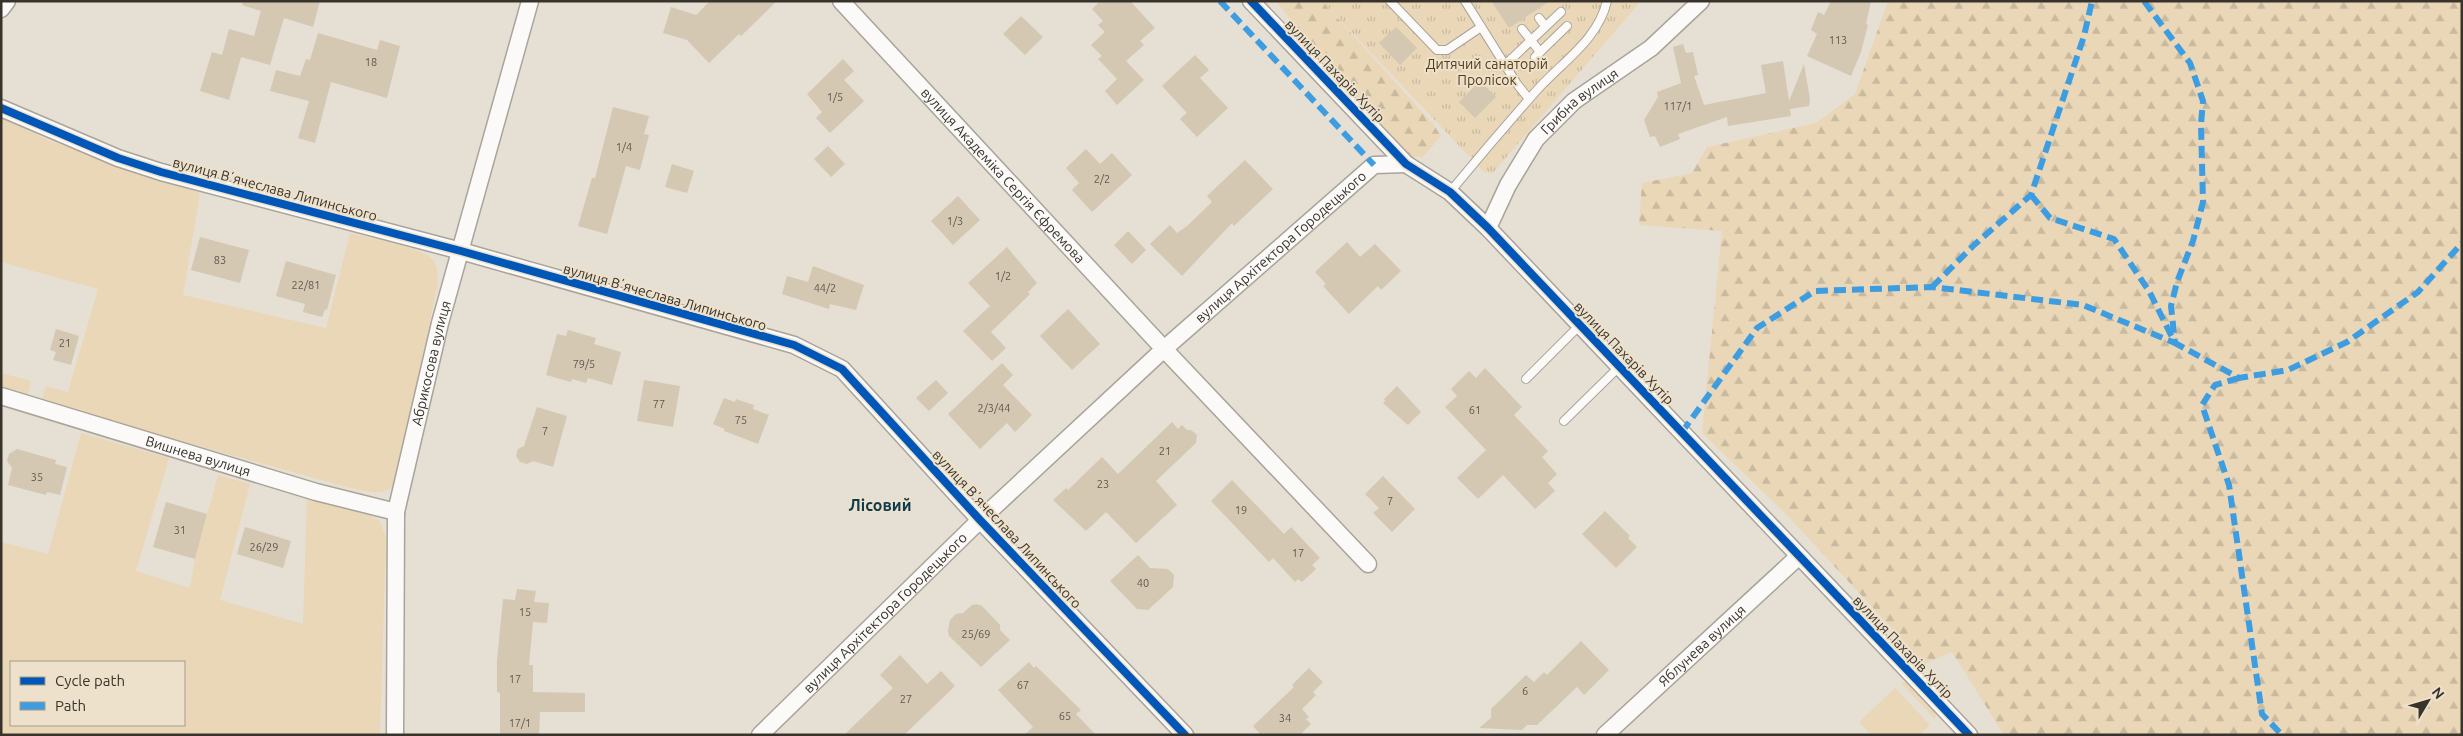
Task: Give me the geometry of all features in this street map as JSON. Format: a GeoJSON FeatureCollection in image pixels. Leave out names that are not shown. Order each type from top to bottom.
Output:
{"type":"FeatureCollection","features":[{"type":"Feature","properties":{"kind":"street"},"geometry":{"type":"LineString","coordinates":[[1,9],[7,1]]}},
{"type":"Feature","properties":{"kind":"street","name":"Абрикосова вулиця"},"geometry":{"type":"LineString","coordinates":[[395,735],[396,512],[440,323],[530,1]]}},
{"type":"Feature","properties":{"kind":"street","name":"вулиця Академіка Сергія Єфремова"},"geometry":{"type":"LineString","coordinates":[[841,1],[1164,349]]}},
{"type":"Feature","properties":{"kind":"street","name":"вулиця Пахарів Хутір"},"geometry":{"type":"LineString","coordinates":[[1251,1],[1406,164],[1450,192],[1488,228],[1969,735]]}},
{"type":"Feature","properties":{"kind":"street","name":"Грибна вулиця"},"geometry":{"type":"LineString","coordinates":[[1488,228],[1508,185],[1536,140],[1574,101],[1651,48],[1701,1]]}},
{"type":"Feature","properties":{"kind":"street","name":"вулиця Вʼячеслава Липинського"},"geometry":{"type":"LineString","coordinates":[[1,108],[118,158],[161,172],[461,252],[622,299],[794,345],[842,369],[980,520],[1185,735]]}},
{"type":"Feature","properties":{"kind":"street","name":"вулиця Архітектора Городецького"},"geometry":{"type":"LineString","coordinates":[[760,735],[980,520],[1164,349],[1374,165],[1406,164]]}},
{"type":"Feature","properties":{"kind":"street"},"geometry":{"type":"LineString","coordinates":[[1164,349],[1368,564]]}},
{"type":"Feature","properties":{"kind":"street","name":"Вишнева вулиця"},"geometry":{"type":"LineString","coordinates":[[1,396],[316,492],[396,512]]}},
{"type":"Feature","properties":{"kind":"street","name":"Яблунева вулиця"},"geometry":{"type":"LineString","coordinates":[[1605,735],[1799,556]]}},
{"type":"Feature","properties":{"kind":"lane"},"geometry":{"type":"LineString","coordinates":[[1390,1],[1437,50],[1447,50],[1480,26]]}},
{"type":"Feature","properties":{"kind":"lane"},"geometry":{"type":"LineString","coordinates":[[1465,1],[1505,65],[1529,99]]}},
{"type":"Feature","properties":{"kind":"lane"},"geometry":{"type":"LineString","coordinates":[[1450,192],[1529,99],[1589,37],[1598,23],[1606,1]]}},
{"type":"Feature","properties":{"kind":"lane"},"geometry":{"type":"LineString","coordinates":[[1505,65],[1561,12]]}},
{"type":"Feature","properties":{"kind":"lane"},"geometry":{"type":"LineString","coordinates":[[1539,18],[1545,26]]}},
{"type":"Feature","properties":{"kind":"lane"},"geometry":{"type":"LineString","coordinates":[[1522,29],[1531,40],[1537,55],[1564,29],[1552,20]]}},
{"type":"Feature","properties":{"kind":"lane"},"geometry":{"type":"LineString","coordinates":[[1526,379],[1580,325]]}},
{"type":"Feature","properties":{"kind":"lane"},"geometry":{"type":"LineString","coordinates":[[1564,421],[1620,366]]}},
{"type":"Feature","properties":{"kind":"green space"},"geometry":{"type":"Polygon","coordinates":[[[1276,1],[1322,1],[1433,124],[1441,136],[1423,157],[1409,157],[1312,47],[1276,1]]]}},
{"type":"Feature","properties":{"kind":"green space","name":"Дитячий санаторій Пролісок"},"geometry":{"type":"Polygon","coordinates":[[[1322,1],[1641,1],[1492,174],[1483,171],[1322,1]]]}},
{"type":"Feature","properties":{"kind":"green space"},"geometry":{"type":"Polygon","coordinates":[[[1888,1],[2462,1],[2462,735],[2004,735],[1952,652],[1925,664],[1785,513],[1702,433],[1722,231],[1639,225],[1642,183],[1692,173],[1707,147],[1816,123],[1855,94],[1888,1]]]}},
{"type":"Feature","properties":{"kind":"green space"},"geometry":{"type":"Polygon","coordinates":[[[1,117],[50,141],[200,193],[183,295],[326,328],[350,233],[404,246],[431,258],[436,266],[438,283],[395,483],[384,491],[364,491],[41,402],[46,386],[68,392],[98,289],[1,262],[1,117]]]}},
{"type":"Feature","properties":{"kind":"green space"},"geometry":{"type":"Polygon","coordinates":[[[1,373],[31,381],[27,398],[1,391],[1,373]]]}},
{"type":"Feature","properties":{"kind":"green space"},"geometry":{"type":"Polygon","coordinates":[[[81,433],[169,458],[136,571],[190,588],[195,559],[218,475],[250,484],[220,600],[303,624],[307,499],[365,513],[380,521],[386,538],[380,735],[1,735],[1,542],[48,554],[81,433]]]}},
{"type":"Feature","properties":{"kind":"green space"},"geometry":{"type":"Polygon","coordinates":[[[1909,681],[1937,711],[1935,719],[1901,683],[1909,681]]]}},
{"type":"Feature","properties":{"kind":"green space"},"geometry":{"type":"Polygon","coordinates":[[[1895,688],[1930,725],[1919,735],[1871,735],[1859,722],[1895,688]]]}},
{"type":"Feature","properties":{"kind":"building"},"geometry":{"type":"Polygon","coordinates":[[[243,1],[320,1],[313,27],[284,18],[270,65],[241,57],[229,100],[200,91],[212,52],[222,55],[229,29],[254,36],[261,11],[242,5],[243,1]]]}},
{"type":"Feature","properties":{"kind":"building"},"geometry":{"type":"Polygon","coordinates":[[[710,1],[777,1],[741,36],[739,34],[709,63],[687,40],[663,33],[671,7],[696,15],[710,1]]]}},
{"type":"Feature","properties":{"kind":"building"},"geometry":{"type":"Polygon","coordinates":[[[1100,1],[1130,1],[1155,28],[1140,41],[1144,45],[1126,61],[1144,80],[1117,105],[1105,91],[1117,79],[1098,59],[1102,56],[1091,45],[1105,32],[1098,25],[1103,21],[1092,9],[1100,1]]]}},
{"type":"Feature","properties":{"kind":"building"},"geometry":{"type":"Polygon","coordinates":[[[1491,1],[1550,1],[1509,28],[1491,1]]]}},
{"type":"Feature","properties":{"kind":"building"},"geometry":{"type":"Polygon","coordinates":[[[1831,1],[1871,1],[1866,24],[1868,25],[1861,52],[1851,76],[1807,56],[1817,34],[1811,30],[1818,12],[1824,15],[1831,1]]]}},
{"type":"Feature","properties":{"kind":"building"},"geometry":{"type":"Polygon","coordinates":[[[1021,16],[1043,37],[1025,55],[1003,34],[1021,16]]]}},
{"type":"Feature","properties":{"kind":"building"},"geometry":{"type":"Polygon","coordinates":[[[1396,27],[1417,48],[1400,65],[1379,43],[1396,27]]]}},
{"type":"Feature","properties":{"kind":"building"},"geometry":{"type":"Polygon","coordinates":[[[318,33],[377,50],[380,40],[400,46],[387,98],[331,82],[315,143],[298,138],[309,101],[270,91],[276,70],[300,76],[306,59],[310,60],[318,33]]]}},
{"type":"Feature","properties":{"kind":"building"},"geometry":{"type":"Polygon","coordinates":[[[1683,44],[1686,53],[1693,52],[1698,75],[1694,76],[1704,105],[1766,93],[1761,65],[1783,61],[1789,101],[1804,64],[1810,99],[1809,106],[1790,109],[1791,116],[1728,126],[1727,117],[1678,134],[1680,139],[1660,147],[1655,136],[1650,137],[1644,120],[1658,97],[1657,92],[1681,83],[1673,47],[1683,44]]]}},
{"type":"Feature","properties":{"kind":"building"},"geometry":{"type":"Polygon","coordinates":[[[1195,55],[1209,70],[1200,78],[1228,108],[1197,137],[1180,119],[1187,113],[1162,86],[1195,55]]]}},
{"type":"Feature","properties":{"kind":"building"},"geometry":{"type":"Polygon","coordinates":[[[843,59],[854,71],[844,80],[864,101],[830,133],[816,118],[822,112],[807,94],[843,59]]]}},
{"type":"Feature","properties":{"kind":"building"},"geometry":{"type":"Polygon","coordinates":[[[1480,81],[1496,97],[1475,118],[1459,102],[1480,81]]]}},
{"type":"Feature","properties":{"kind":"building"},"geometry":{"type":"Polygon","coordinates":[[[613,107],[649,116],[644,134],[649,135],[640,170],[626,166],[607,234],[578,226],[592,178],[595,178],[613,107]]]}},
{"type":"Feature","properties":{"kind":"building"},"geometry":{"type":"Polygon","coordinates":[[[828,146],[845,164],[831,177],[814,159],[828,146]]]}},
{"type":"Feature","properties":{"kind":"building"},"geometry":{"type":"Polygon","coordinates":[[[1086,149],[1100,164],[1112,153],[1132,175],[1092,212],[1072,190],[1079,183],[1066,168],[1086,149]]]}},
{"type":"Feature","properties":{"kind":"building"},"geometry":{"type":"Polygon","coordinates":[[[1245,160],[1273,189],[1234,226],[1232,223],[1182,276],[1150,244],[1170,225],[1177,233],[1187,226],[1212,202],[1207,196],[1245,160]]]}},
{"type":"Feature","properties":{"kind":"building"},"geometry":{"type":"Polygon","coordinates":[[[672,164],[694,171],[687,193],[665,187],[672,164]]]}},
{"type":"Feature","properties":{"kind":"building"},"geometry":{"type":"Polygon","coordinates":[[[958,196],[980,220],[953,245],[931,221],[958,196]]]}},
{"type":"Feature","properties":{"kind":"building"},"geometry":{"type":"Polygon","coordinates":[[[1128,231],[1146,250],[1132,264],[1114,245],[1128,231]]]}},
{"type":"Feature","properties":{"kind":"building"},"geometry":{"type":"Polygon","coordinates":[[[200,237],[249,250],[240,283],[191,270],[200,237]]]}},
{"type":"Feature","properties":{"kind":"building"},"geometry":{"type":"Polygon","coordinates":[[[1347,242],[1360,257],[1375,244],[1401,271],[1381,290],[1378,286],[1349,314],[1323,286],[1326,284],[1315,272],[1347,242]]]}},
{"type":"Feature","properties":{"kind":"building"},"geometry":{"type":"Polygon","coordinates":[[[1007,247],[1037,283],[1028,292],[1030,294],[991,332],[1006,348],[992,361],[963,331],[990,306],[968,283],[1007,247]]]}},
{"type":"Feature","properties":{"kind":"building"},"geometry":{"type":"Polygon","coordinates":[[[286,261],[336,275],[327,310],[325,309],[322,317],[303,312],[305,304],[276,296],[286,261]]]}},
{"type":"Feature","properties":{"kind":"building"},"geometry":{"type":"Polygon","coordinates":[[[813,266],[864,285],[856,310],[830,304],[829,309],[782,294],[787,276],[808,282],[813,266]]]}},
{"type":"Feature","properties":{"kind":"building"},"geometry":{"type":"Polygon","coordinates":[[[1068,309],[1100,344],[1072,370],[1040,336],[1068,309]]]}},
{"type":"Feature","properties":{"kind":"building"},"geometry":{"type":"Polygon","coordinates":[[[56,329],[79,336],[71,365],[53,360],[56,352],[50,350],[56,329]]]}},
{"type":"Feature","properties":{"kind":"building"},"geometry":{"type":"Polygon","coordinates":[[[568,330],[596,338],[594,344],[621,352],[612,385],[588,378],[586,383],[572,379],[571,382],[546,375],[557,334],[566,336],[568,330]]]}},
{"type":"Feature","properties":{"kind":"building"},"geometry":{"type":"Polygon","coordinates":[[[1002,363],[1013,375],[1003,385],[1032,415],[1015,432],[1007,423],[980,449],[948,414],[1002,363]]]}},
{"type":"Feature","properties":{"kind":"building"},"geometry":{"type":"Polygon","coordinates":[[[1485,368],[1522,407],[1514,415],[1548,451],[1542,457],[1557,474],[1548,483],[1555,491],[1535,509],[1503,475],[1478,499],[1457,478],[1486,450],[1445,407],[1457,396],[1451,389],[1469,371],[1476,378],[1485,368]]]}},
{"type":"Feature","properties":{"kind":"building"},"geometry":{"type":"Polygon","coordinates":[[[644,380],[680,386],[673,427],[637,421],[644,380]]]}},
{"type":"Feature","properties":{"kind":"building"},"geometry":{"type":"Polygon","coordinates":[[[936,380],[948,393],[929,411],[916,398],[936,380]]]}},
{"type":"Feature","properties":{"kind":"building"},"geometry":{"type":"Polygon","coordinates":[[[1397,386],[1421,412],[1408,425],[1383,403],[1384,399],[1397,386]]]}},
{"type":"Feature","properties":{"kind":"building"},"geometry":{"type":"Polygon","coordinates":[[[724,398],[735,402],[736,399],[754,405],[753,409],[769,415],[758,444],[724,431],[725,429],[713,424],[724,398]]]}},
{"type":"Feature","properties":{"kind":"building"},"geometry":{"type":"Polygon","coordinates":[[[537,407],[567,416],[553,467],[533,461],[527,464],[520,462],[516,456],[518,449],[524,446],[537,407]]]}},
{"type":"Feature","properties":{"kind":"building"},"geometry":{"type":"Polygon","coordinates":[[[1172,422],[1178,429],[1182,425],[1197,435],[1196,443],[1156,481],[1177,505],[1136,543],[1106,512],[1086,531],[1053,500],[1066,488],[1068,490],[1102,457],[1118,474],[1172,422]]]}},
{"type":"Feature","properties":{"kind":"building"},"geometry":{"type":"Polygon","coordinates":[[[17,449],[56,460],[55,464],[67,467],[60,495],[47,492],[46,495],[8,485],[12,468],[7,461],[9,454],[17,449]]]}},
{"type":"Feature","properties":{"kind":"building"},"geometry":{"type":"Polygon","coordinates":[[[1383,476],[1415,509],[1392,532],[1373,513],[1379,508],[1365,494],[1383,476]]]}},
{"type":"Feature","properties":{"kind":"building"},"geometry":{"type":"Polygon","coordinates":[[[1232,480],[1284,534],[1291,527],[1320,558],[1312,565],[1316,569],[1302,582],[1298,579],[1295,582],[1273,558],[1269,562],[1211,501],[1232,480]]]}},
{"type":"Feature","properties":{"kind":"building"},"geometry":{"type":"Polygon","coordinates":[[[166,502],[207,514],[195,559],[153,547],[166,502]]]}},
{"type":"Feature","properties":{"kind":"building"},"geometry":{"type":"Polygon","coordinates":[[[1605,511],[1630,536],[1628,538],[1637,547],[1616,568],[1582,534],[1605,511]]]}},
{"type":"Feature","properties":{"kind":"building"},"geometry":{"type":"Polygon","coordinates":[[[245,527],[291,541],[283,568],[237,554],[245,527]]]}},
{"type":"Feature","properties":{"kind":"building"},"geometry":{"type":"Polygon","coordinates":[[[1138,555],[1150,568],[1168,569],[1174,575],[1173,587],[1148,610],[1137,609],[1110,581],[1138,555]]]}},
{"type":"Feature","properties":{"kind":"building"},"geometry":{"type":"Polygon","coordinates":[[[517,589],[536,591],[534,602],[549,603],[547,623],[533,622],[529,665],[533,665],[533,692],[585,693],[585,712],[540,712],[539,735],[500,735],[500,693],[497,692],[497,661],[503,599],[515,600],[517,589]]]}},
{"type":"Feature","properties":{"kind":"building"},"geometry":{"type":"Polygon","coordinates":[[[972,605],[982,606],[1000,625],[1000,630],[1010,640],[981,667],[949,636],[948,631],[950,620],[956,614],[963,613],[972,605]]]}},
{"type":"Feature","properties":{"kind":"building"},"geometry":{"type":"Polygon","coordinates":[[[1581,641],[1609,670],[1584,695],[1577,687],[1537,725],[1527,725],[1522,730],[1479,728],[1491,718],[1491,709],[1526,675],[1534,682],[1544,672],[1547,675],[1581,641]]]}},
{"type":"Feature","properties":{"kind":"building"},"geometry":{"type":"Polygon","coordinates":[[[900,655],[927,684],[941,671],[955,686],[904,735],[844,735],[893,688],[880,675],[900,655]]]}},
{"type":"Feature","properties":{"kind":"building"},"geometry":{"type":"Polygon","coordinates":[[[1029,662],[1034,668],[1036,666],[1081,710],[1076,714],[1096,735],[1024,735],[1033,727],[998,690],[1029,662]]]}},
{"type":"Feature","properties":{"kind":"building"},"geometry":{"type":"Polygon","coordinates":[[[1309,668],[1323,682],[1313,692],[1316,695],[1302,709],[1309,717],[1306,719],[1311,724],[1300,735],[1261,735],[1253,726],[1294,687],[1292,685],[1309,668]]]}},
{"type":"Feature","properties":{"kind":"marked path"},"geometry":{"type":"LineString","coordinates":[[1220,1],[1374,165]]}},
{"type":"Feature","properties":{"kind":"marked path"},"geometry":{"type":"LineString","coordinates":[[1932,287],[1974,245],[2031,195],[2084,36],[2092,1]]}},
{"type":"Feature","properties":{"kind":"marked path"},"geometry":{"type":"LineString","coordinates":[[1682,432],[1757,328],[1815,291],[1932,287],[2083,305],[2175,343],[2171,306],[2177,282],[2193,241],[2203,202],[2201,124],[2203,101],[2190,63],[2144,1]]}},
{"type":"Feature","properties":{"kind":"marked path"},"geometry":{"type":"LineString","coordinates":[[2031,195],[2050,218],[2114,239],[2149,291],[2175,343],[2239,378],[2288,370],[2347,342],[2418,292],[2462,243]]}},
{"type":"Feature","properties":{"kind":"marked path"},"geometry":{"type":"LineString","coordinates":[[2239,378],[2215,385],[2202,405],[2229,485],[2262,714],[2282,735]]}},
{"type":"Feature","properties":{"kind":"cycle path"},"geometry":{"type":"LineString","coordinates":[[1251,1],[1406,164],[1450,192],[1488,228],[1969,735]]}},
{"type":"Feature","properties":{"kind":"cycle path"},"geometry":{"type":"LineString","coordinates":[[1,108],[118,158],[161,172],[461,251],[794,345],[842,369],[980,520],[1185,735]]}},
{"type":"Feature","properties":{"kind":"district","name":"Лісовий"},"geometry":{"type":"Point","coordinates":[880,505]}}]}
